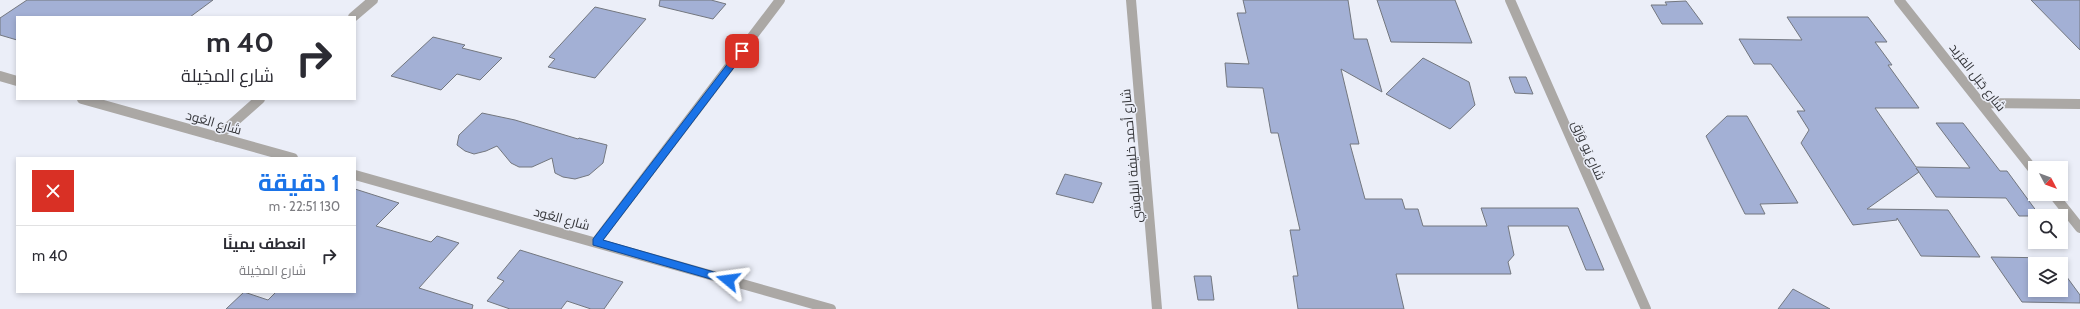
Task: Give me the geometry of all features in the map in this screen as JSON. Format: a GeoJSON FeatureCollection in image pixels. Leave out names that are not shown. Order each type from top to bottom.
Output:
{"type":"FeatureCollection","features":[{"type":"Feature","properties":{"kind":"street"},"geometry":{"type":"LineString","coordinates":[[354,16],[373,0]]}},
{"type":"Feature","properties":{"kind":"street"},"geometry":{"type":"LineString","coordinates":[[596,242],[780,0]]}},
{"type":"Feature","properties":{"kind":"street","name":"شارع أحمد خليفة البلوشي"},"geometry":{"type":"LineString","coordinates":[[1131,0],[1157,309]]}},
{"type":"Feature","properties":{"kind":"street","name":"شارع يَو وَرَق"},"geometry":{"type":"LineString","coordinates":[[1510,0],[1646,309]]}},
{"type":"Feature","properties":{"kind":"street","name":"شارع جَبَل الفرَيد"},"geometry":{"type":"LineString","coordinates":[[1899,0],[2028,163]]}},
{"type":"Feature","properties":{"kind":"street"},"geometry":{"type":"LineString","coordinates":[[0,76],[16,81]]}},
{"type":"Feature","properties":{"kind":"street","name":"شارع العُود"},"geometry":{"type":"LineString","coordinates":[[86,100],[289,157]]}},
{"type":"Feature","properties":{"kind":"street"},"geometry":{"type":"LineString","coordinates":[[217,137],[259,100]]}},
{"type":"Feature","properties":{"kind":"street"},"geometry":{"type":"LineString","coordinates":[[1981,103],[2080,104]]}},
{"type":"Feature","properties":{"kind":"street","name":"شارع العُود"},"geometry":{"type":"LineString","coordinates":[[356,175],[831,309]]}},
{"type":"Feature","properties":{"kind":"street"},"geometry":{"type":"LineString","coordinates":[[2059,201],[2080,228]]}},
{"type":"Feature","properties":{"kind":"building"},"geometry":{"type":"Polygon","coordinates":[[[27,0],[213,0],[191,16],[16,16],[16,40],[0,35],[0,18],[27,0]]]}},
{"type":"Feature","properties":{"kind":"building"},"geometry":{"type":"Polygon","coordinates":[[[660,0],[711,0],[726,4],[713,19],[659,6],[660,0]]]}},
{"type":"Feature","properties":{"kind":"building"},"geometry":{"type":"Polygon","coordinates":[[[1243,0],[1348,0],[1354,39],[1367,39],[1382,92],[1341,69],[1359,144],[1350,144],[1365,199],[1402,199],[1405,209],[1418,209],[1423,226],[1487,226],[1481,208],[1578,208],[1604,270],[1586,270],[1568,226],[1508,226],[1514,255],[1508,262],[1511,274],[1396,274],[1404,309],[1298,309],[1293,276],[1298,276],[1290,230],[1300,230],[1278,133],[1271,133],[1263,88],[1227,87],[1225,63],[1249,64],[1237,13],[1246,13],[1243,0]]]}},
{"type":"Feature","properties":{"kind":"building"},"geometry":{"type":"Polygon","coordinates":[[[1377,0],[1455,0],[1472,43],[1391,42],[1377,0]]]}},
{"type":"Feature","properties":{"kind":"building"},"geometry":{"type":"Polygon","coordinates":[[[2031,0],[2080,0],[2080,50],[2031,0]]]}},
{"type":"Feature","properties":{"kind":"building"},"geometry":{"type":"Polygon","coordinates":[[[1686,1],[1703,24],[1662,24],[1651,5],[1667,5],[1665,2],[1686,1]]]}},
{"type":"Feature","properties":{"kind":"building"},"geometry":{"type":"Polygon","coordinates":[[[595,7],[646,19],[595,78],[548,67],[555,59],[549,57],[595,7]]]}},
{"type":"Feature","properties":{"kind":"building"},"geometry":{"type":"Polygon","coordinates":[[[1787,17],[1868,17],[1887,42],[1875,42],[1892,65],[1888,65],[1919,108],[1875,108],[1916,167],[1970,168],[1936,123],[1963,123],[2000,171],[2007,171],[2035,209],[2028,209],[2028,216],[2019,216],[2006,198],[1936,197],[1919,172],[1867,209],[1948,210],[1980,257],[1921,256],[1897,218],[1897,220],[1853,225],[1801,143],[1809,130],[1797,111],[1805,111],[1771,64],[1754,64],[1739,39],[1802,40],[1787,17]]]}},
{"type":"Feature","properties":{"kind":"building"},"geometry":{"type":"Polygon","coordinates":[[[433,37],[465,45],[462,48],[502,58],[480,80],[457,74],[441,90],[391,76],[433,37]]]}},
{"type":"Feature","properties":{"kind":"building"},"geometry":{"type":"Polygon","coordinates":[[[1423,58],[1469,82],[1475,105],[1450,129],[1386,94],[1423,58]]]}},
{"type":"Feature","properties":{"kind":"building"},"geometry":{"type":"Polygon","coordinates":[[[1509,77],[1526,77],[1533,94],[1515,93],[1509,77]]]}},
{"type":"Feature","properties":{"kind":"building"},"geometry":{"type":"Polygon","coordinates":[[[482,113],[515,120],[578,139],[607,145],[603,163],[589,175],[575,179],[563,177],[555,173],[552,158],[532,167],[519,167],[511,163],[497,146],[474,154],[465,151],[457,145],[459,135],[482,113]]]}},
{"type":"Feature","properties":{"kind":"building"},"geometry":{"type":"Polygon","coordinates":[[[1727,116],[1747,116],[1798,203],[1760,204],[1765,214],[1745,214],[1706,136],[1727,116]]]}},
{"type":"Feature","properties":{"kind":"building"},"geometry":{"type":"Polygon","coordinates":[[[1065,174],[1102,183],[1093,203],[1056,194],[1065,174]]]}},
{"type":"Feature","properties":{"kind":"building"},"geometry":{"type":"Polygon","coordinates":[[[356,189],[399,203],[376,226],[431,242],[437,236],[459,243],[419,288],[473,305],[472,309],[226,309],[243,293],[268,300],[275,293],[356,293],[356,189]]]}},
{"type":"Feature","properties":{"kind":"building"},"geometry":{"type":"Polygon","coordinates":[[[520,250],[623,282],[604,309],[591,309],[567,301],[561,309],[510,309],[487,301],[504,281],[497,278],[520,250]]]}},
{"type":"Feature","properties":{"kind":"building"},"geometry":{"type":"Polygon","coordinates":[[[1991,257],[2028,258],[2028,297],[2068,297],[2068,279],[2080,295],[2080,303],[2022,302],[1991,257]]]}},
{"type":"Feature","properties":{"kind":"building"},"geometry":{"type":"Polygon","coordinates":[[[1194,276],[1211,276],[1214,300],[1198,300],[1194,276]]]}},
{"type":"Feature","properties":{"kind":"building"},"geometry":{"type":"Polygon","coordinates":[[[1793,289],[1830,309],[1778,309],[1793,289]]]}},
{"type":"Feature","properties":{"kind":"route"},"geometry":{"type":"LineString","coordinates":[[728,280],[596,242],[742,51]]}}]}
